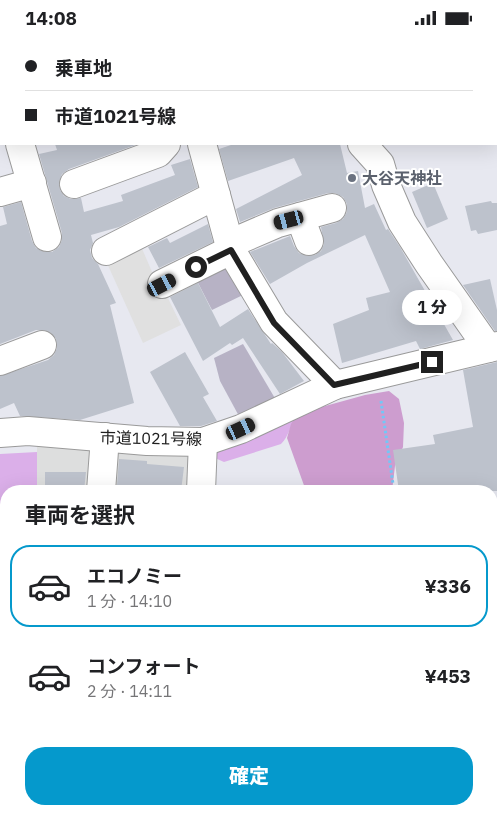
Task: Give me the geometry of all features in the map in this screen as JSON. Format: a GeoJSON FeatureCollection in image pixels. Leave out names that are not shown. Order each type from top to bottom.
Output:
{"type":"FeatureCollection","features":[{"type":"Feature","properties":{"kind":"street"},"geometry":{"type":"LineString","coordinates":[[20,145],[47,237]]}},
{"type":"Feature","properties":{"kind":"street"},"geometry":{"type":"LineString","coordinates":[[74,184],[158,153],[165,145]]}},
{"type":"Feature","properties":{"kind":"street"},"geometry":{"type":"LineString","coordinates":[[202,145],[230,247],[274,323],[334,385]]}},
{"type":"Feature","properties":{"kind":"street"},"geometry":{"type":"LineString","coordinates":[[363,145],[380,164],[386,185],[402,222],[429,264],[493,347]]}},
{"type":"Feature","properties":{"kind":"street"},"geometry":{"type":"LineString","coordinates":[[0,192],[32,183]]}},
{"type":"Feature","properties":{"kind":"street"},"geometry":{"type":"LineString","coordinates":[[106,251],[216,195]]}},
{"type":"Feature","properties":{"kind":"street"},"geometry":{"type":"LineString","coordinates":[[162,285],[278,223],[304,229],[332,208]]}},
{"type":"Feature","properties":{"kind":"street"},"geometry":{"type":"LineString","coordinates":[[0,361],[42,345]]}},
{"type":"Feature","properties":{"kind":"street","name":"市道1021号線"},"geometry":{"type":"LineString","coordinates":[[0,433],[28,431],[147,441],[203,442],[241,429],[334,385],[493,347]]}},
{"type":"Feature","properties":{"kind":"street"},"geometry":{"type":"LineString","coordinates":[[102,485],[105,437]]}},
{"type":"Feature","properties":{"kind":"street"},"geometry":{"type":"LineString","coordinates":[[201,485],[203,442]]}},
{"type":"Feature","properties":{"kind":"path"},"geometry":{"type":"LineString","coordinates":[[377,375],[393,485]]}},
{"type":"Feature","properties":{"kind":"shaded area"},"geometry":{"type":"Polygon","coordinates":[[[140,244],[156,281],[165,292],[181,325],[143,343],[106,261],[140,244]]]}},
{"type":"Feature","properties":{"kind":"shaded area"},"geometry":{"type":"Polygon","coordinates":[[[227,260],[245,294],[212,310],[196,279],[227,260]]]}},
{"type":"Feature","properties":{"kind":"shaded area"},"geometry":{"type":"Polygon","coordinates":[[[243,344],[276,400],[240,418],[220,381],[214,358],[243,344]]]}},
{"type":"Feature","properties":{"kind":"shaded area"},"geometry":{"type":"Polygon","coordinates":[[[389,391],[399,399],[404,423],[403,447],[395,466],[393,485],[304,485],[287,438],[291,424],[296,416],[365,395],[389,391]]]}},
{"type":"Feature","properties":{"kind":"shaded area"},"geometry":{"type":"Polygon","coordinates":[[[296,416],[286,438],[281,444],[224,462],[215,458],[217,448],[296,416]]]}},
{"type":"Feature","properties":{"kind":"shaded area"},"geometry":{"type":"Polygon","coordinates":[[[37,444],[187,454],[195,467],[193,485],[37,485],[37,444]]]}},
{"type":"Feature","properties":{"kind":"shaded area"},"geometry":{"type":"Polygon","coordinates":[[[37,452],[37,485],[0,485],[0,454],[37,452]]]}},
{"type":"Feature","properties":{"kind":"building"},"geometry":{"type":"Polygon","coordinates":[[[55,145],[135,145],[69,169],[62,174],[59,182],[60,190],[64,196],[71,199],[81,198],[84,212],[123,201],[121,195],[175,175],[171,165],[190,159],[198,187],[119,227],[91,235],[93,243],[90,250],[92,258],[98,264],[116,303],[110,305],[134,403],[80,420],[20,416],[14,403],[0,409],[0,376],[48,360],[54,355],[57,348],[56,339],[51,333],[44,330],[36,330],[0,344],[0,226],[7,224],[3,207],[21,202],[32,241],[36,248],[44,252],[52,252],[59,247],[62,233],[39,154],[57,150],[55,145]]]}},
{"type":"Feature","properties":{"kind":"building"},"geometry":{"type":"Polygon","coordinates":[[[231,145],[340,145],[347,173],[358,171],[365,208],[374,204],[386,230],[388,229],[400,247],[453,340],[420,349],[416,341],[342,363],[333,324],[369,310],[366,298],[390,292],[365,235],[307,263],[270,284],[250,252],[290,236],[299,253],[307,256],[315,255],[321,251],[324,244],[321,227],[343,219],[347,212],[347,204],[343,197],[335,193],[328,193],[274,208],[240,222],[236,209],[302,175],[294,158],[228,181],[219,149],[231,145]]]}},
{"type":"Feature","properties":{"kind":"building"},"geometry":{"type":"Polygon","coordinates":[[[433,183],[448,219],[427,228],[412,192],[433,183]]]}},
{"type":"Feature","properties":{"kind":"building"},"geometry":{"type":"Polygon","coordinates":[[[491,201],[492,203],[497,203],[497,230],[478,234],[476,230],[471,231],[465,206],[491,201]]]}},
{"type":"Feature","properties":{"kind":"building"},"geometry":{"type":"Polygon","coordinates":[[[208,224],[213,242],[159,268],[148,247],[167,238],[170,243],[208,224]]]}},
{"type":"Feature","properties":{"kind":"building"},"geometry":{"type":"Polygon","coordinates":[[[490,279],[497,310],[497,331],[495,331],[463,285],[490,279]]]}},
{"type":"Feature","properties":{"kind":"building"},"geometry":{"type":"Polygon","coordinates":[[[198,283],[220,327],[248,309],[271,344],[282,352],[304,381],[280,394],[243,338],[232,345],[230,343],[203,361],[170,297],[198,283]]]}},
{"type":"Feature","properties":{"kind":"building"},"geometry":{"type":"Polygon","coordinates":[[[185,352],[209,394],[203,397],[217,421],[201,426],[180,426],[150,372],[185,352]]]}},
{"type":"Feature","properties":{"kind":"building"},"geometry":{"type":"Polygon","coordinates":[[[497,362],[497,485],[398,485],[393,450],[435,444],[433,435],[473,427],[463,370],[497,362]]]}},
{"type":"Feature","properties":{"kind":"building"},"geometry":{"type":"Polygon","coordinates":[[[119,459],[147,461],[147,464],[184,467],[182,485],[117,485],[119,459]]]}},
{"type":"Feature","properties":{"kind":"building"},"geometry":{"type":"Polygon","coordinates":[[[45,472],[86,472],[85,485],[45,485],[45,472]]]}},
{"type":"Feature","properties":{"kind":"place","name":"大谷天神社"},"geometry":{"type":"Point","coordinates":[352,178]}},
{"type":"Feature","properties":{"kind":"route"},"geometry":{"type":"LineString","coordinates":[[196,267],[231,250],[274,323],[334,385],[432,362]]}}]}
